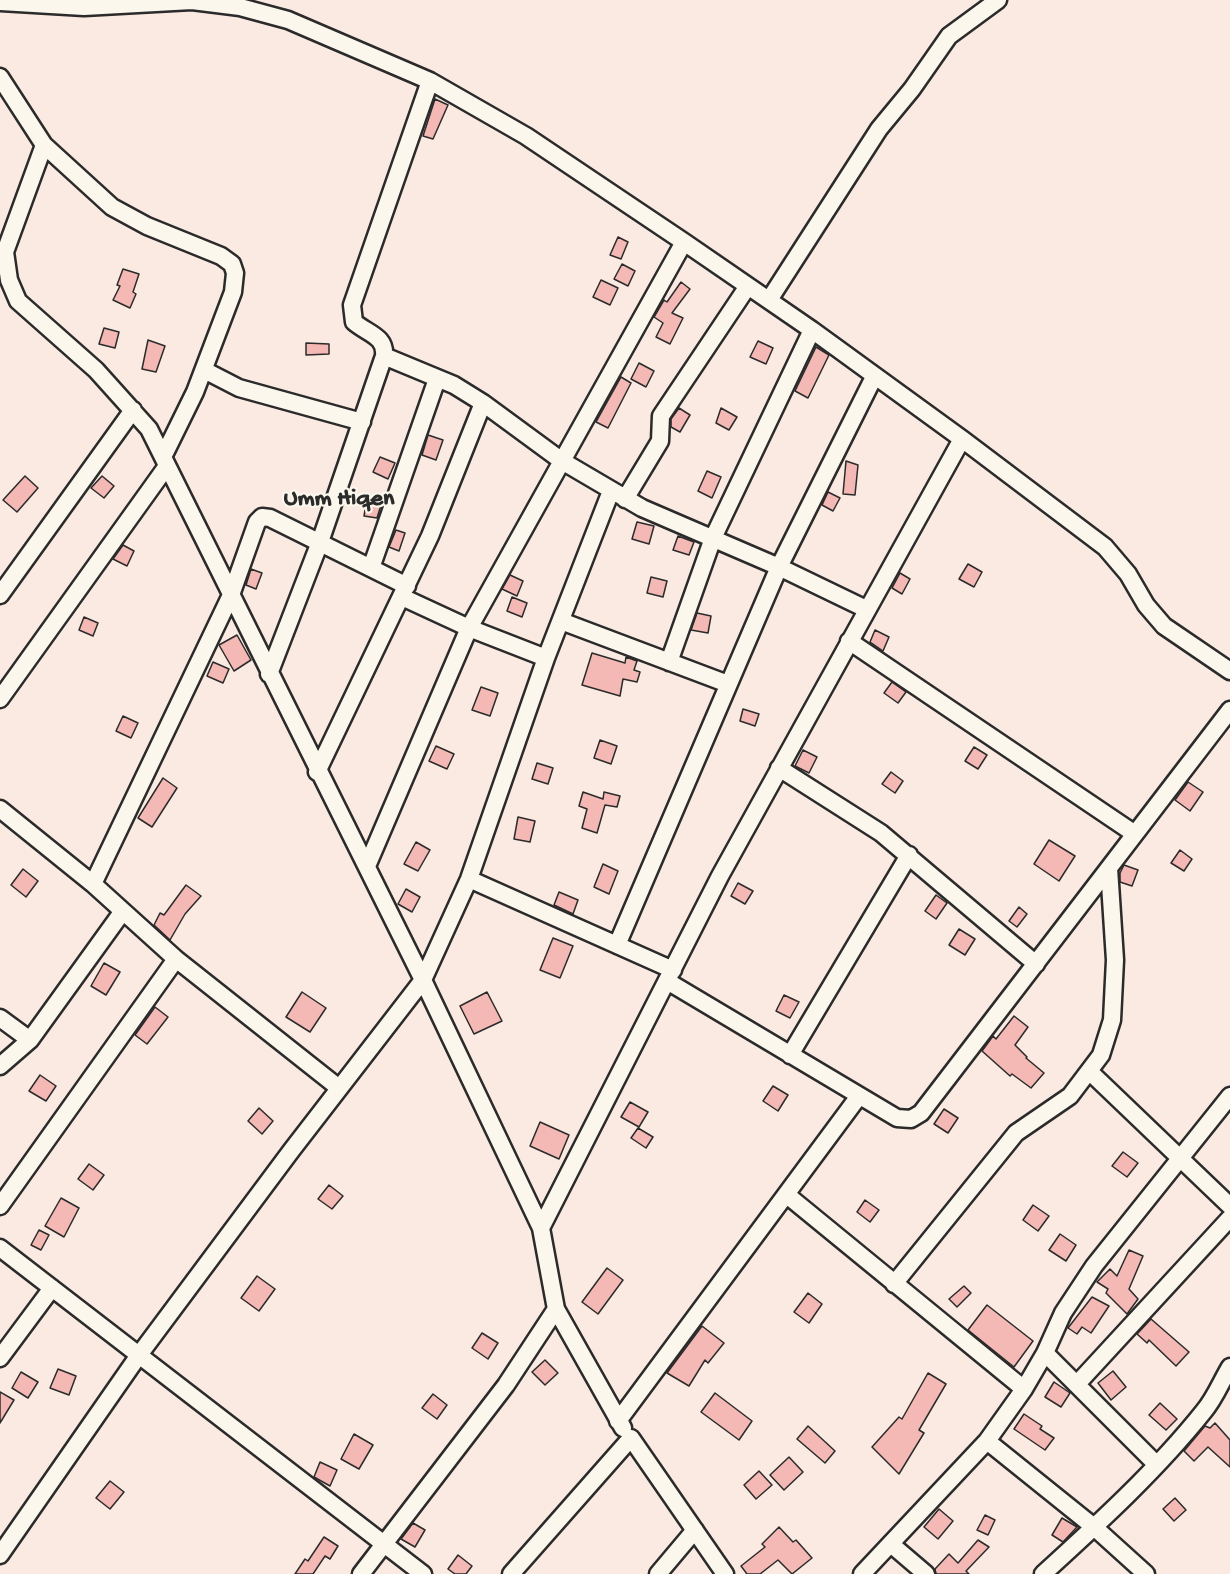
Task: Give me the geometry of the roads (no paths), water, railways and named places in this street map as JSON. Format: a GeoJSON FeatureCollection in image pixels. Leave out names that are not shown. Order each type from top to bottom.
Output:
{"type":"FeatureCollection","features":[{"type":"Feature","properties":{"kind":"street"},"geometry":{"type":"LineString","coordinates":[[769,300],[879,129],[912,89],[949,36],[998,0]]}},
{"type":"Feature","properties":{"kind":"street"},"geometry":{"type":"LineString","coordinates":[[0,2],[84,7],[192,1],[240,7],[288,20],[430,81],[526,136],[684,242],[812,330],[962,440],[1105,547],[1128,574],[1146,605],[1164,626],[1230,671]]}},
{"type":"Feature","properties":{"kind":"street"},"geometry":{"type":"LineString","coordinates":[[0,77],[44,145],[112,207],[147,226],[221,256],[232,264],[234,273],[233,292],[204,370],[165,462],[0,699]]}},
{"type":"Feature","properties":{"kind":"street"},"geometry":{"type":"LineString","coordinates":[[269,674],[320,543],[384,356],[385,346],[380,338],[365,332],[354,322],[352,305],[430,81]]}},
{"type":"Feature","properties":{"kind":"street"},"geometry":{"type":"LineString","coordinates":[[44,145],[5,252],[9,280],[18,302],[96,370],[149,429],[317,772],[367,866],[423,980],[541,1228],[556,1309],[618,1421],[725,1574]]}},
{"type":"Feature","properties":{"kind":"street"},"geometry":{"type":"LineString","coordinates":[[367,866],[469,628],[684,242]]}},
{"type":"Feature","properties":{"kind":"street"},"geometry":{"type":"LineString","coordinates":[[0,1555],[139,1355],[423,980],[469,879],[546,658],[618,495],[660,441],[661,416],[748,286]]}},
{"type":"Feature","properties":{"kind":"street"},"geometry":{"type":"LineString","coordinates":[[669,662],[713,538],[812,330]]}},
{"type":"Feature","properties":{"kind":"street"},"geometry":{"type":"LineString","coordinates":[[384,356],[438,379],[483,403],[562,461],[618,495],[779,567],[866,609]]}},
{"type":"Feature","properties":{"kind":"street"},"geometry":{"type":"LineString","coordinates":[[204,370],[239,388],[362,422]]}},
{"type":"Feature","properties":{"kind":"street"},"geometry":{"type":"LineString","coordinates":[[617,945],[779,567],[874,377]]}},
{"type":"Feature","properties":{"kind":"street"},"geometry":{"type":"LineString","coordinates":[[371,568],[438,379]]}},
{"type":"Feature","properties":{"kind":"street"},"geometry":{"type":"LineString","coordinates":[[317,772],[430,536],[483,403]]}},
{"type":"Feature","properties":{"kind":"street"},"geometry":{"type":"LineString","coordinates":[[0,595],[134,410]]}},
{"type":"Feature","properties":{"kind":"street"},"geometry":{"type":"LineString","coordinates":[[541,1228],[779,768],[962,440]]}},
{"type":"Feature","properties":{"kind":"street"},"geometry":{"type":"LineString","coordinates":[[93,884],[231,596],[257,522],[262,517],[270,518],[371,568],[404,591],[469,628],[546,658]]}},
{"type":"Feature","properties":{"kind":"street"},"geometry":{"type":"LineString","coordinates":[[561,621],[728,684]]}},
{"type":"Feature","properties":{"kind":"street"},"geometry":{"type":"LineString","coordinates":[[849,640],[1134,834]]}},
{"type":"Feature","properties":{"kind":"street"},"geometry":{"type":"LineString","coordinates":[[469,879],[617,945],[859,1096],[897,1118],[911,1119],[921,1113],[1230,710]]}},
{"type":"Feature","properties":{"kind":"street"},"geometry":{"type":"LineString","coordinates":[[779,768],[882,833],[1036,964]]}},
{"type":"Feature","properties":{"kind":"street"},"geometry":{"type":"LineString","coordinates":[[0,809],[93,884],[176,959],[339,1088]]}},
{"type":"Feature","properties":{"kind":"street"},"geometry":{"type":"LineString","coordinates":[[790,1055],[909,855]]}},
{"type":"Feature","properties":{"kind":"street"},"geometry":{"type":"LineString","coordinates":[[894,1284],[1016,1133],[1070,1096],[1101,1055],[1112,1020],[1115,960],[1108,868]]}},
{"type":"Feature","properties":{"kind":"street"},"geometry":{"type":"LineString","coordinates":[[0,1066],[30,1040],[123,911]]}},
{"type":"Feature","properties":{"kind":"street"},"geometry":{"type":"LineString","coordinates":[[0,1206],[176,959]]}},
{"type":"Feature","properties":{"kind":"street"},"geometry":{"type":"LineString","coordinates":[[0,1018],[30,1040]]}},
{"type":"Feature","properties":{"kind":"street"},"geometry":{"type":"LineString","coordinates":[[1089,1071],[1230,1206]]}},
{"type":"Feature","properties":{"kind":"street"},"geometry":{"type":"LineString","coordinates":[[618,1421],[859,1096]]}},
{"type":"Feature","properties":{"kind":"street"},"geometry":{"type":"LineString","coordinates":[[862,1574],[892,1545],[987,1441],[1024,1389],[1045,1353],[1063,1313],[1094,1266],[1230,1097]]}},
{"type":"Feature","properties":{"kind":"street"},"geometry":{"type":"LineString","coordinates":[[787,1195],[1024,1389]]}},
{"type":"Feature","properties":{"kind":"street"},"geometry":{"type":"LineString","coordinates":[[1077,1384],[1230,1218]]}},
{"type":"Feature","properties":{"kind":"street"},"geometry":{"type":"LineString","coordinates":[[0,1248],[423,1574]]}},
{"type":"Feature","properties":{"kind":"street"},"geometry":{"type":"LineString","coordinates":[[0,1358],[52,1288]]}},
{"type":"Feature","properties":{"kind":"street"},"geometry":{"type":"LineString","coordinates":[[361,1574],[506,1385],[556,1309]]}},
{"type":"Feature","properties":{"kind":"street"},"geometry":{"type":"LineString","coordinates":[[1045,1353],[1156,1464]]}},
{"type":"Feature","properties":{"kind":"street"},"geometry":{"type":"LineString","coordinates":[[1043,1574],[1094,1527],[1156,1464],[1205,1410],[1228,1377]]}},
{"type":"Feature","properties":{"kind":"street"},"geometry":{"type":"LineString","coordinates":[[511,1574],[631,1438]]}},
{"type":"Feature","properties":{"kind":"street"},"geometry":{"type":"LineString","coordinates":[[987,1441],[1094,1527],[1146,1574]]}},
{"type":"Feature","properties":{"kind":"street"},"geometry":{"type":"LineString","coordinates":[[658,1574],[695,1530]]}},
{"type":"Feature","properties":{"kind":"street"},"geometry":{"type":"LineString","coordinates":[[892,1545],[926,1574]]}},
{"type":"Feature","properties":{"kind":"district","name":"Umm Hiqen"},"geometry":{"type":"Point","coordinates":[339,500]}}]}
